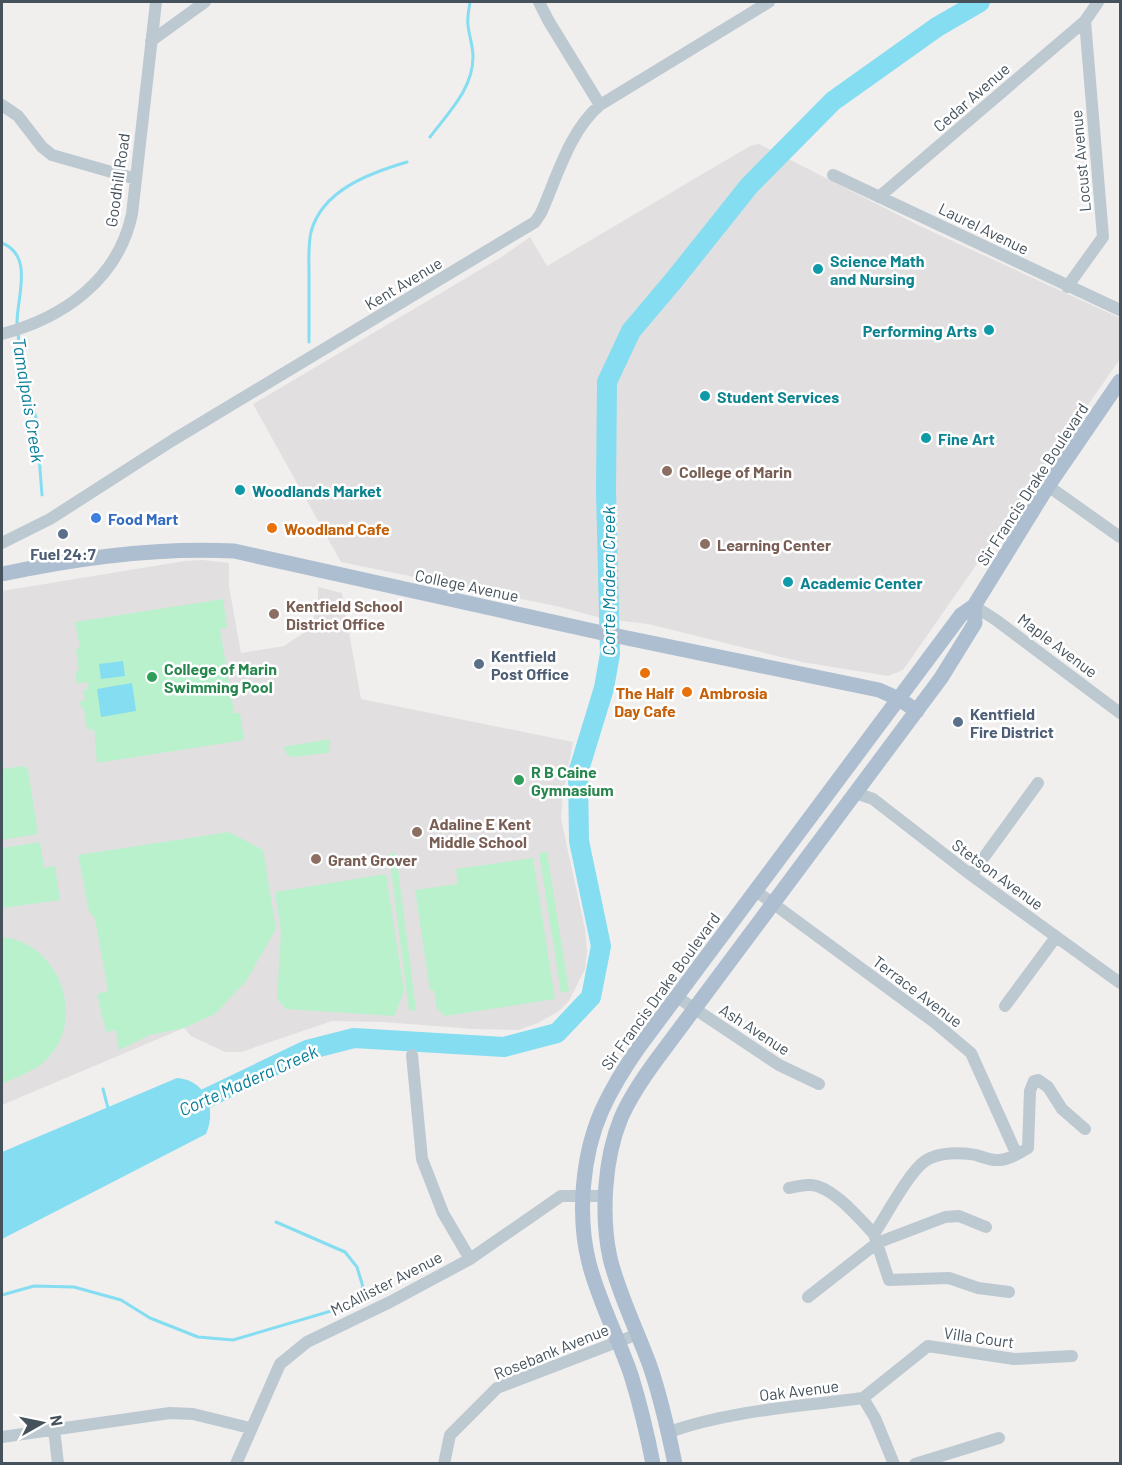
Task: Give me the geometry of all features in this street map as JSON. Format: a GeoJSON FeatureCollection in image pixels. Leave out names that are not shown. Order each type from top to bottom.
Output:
{"type":"FeatureCollection","features":[{"type":"Feature","properties":{"kind":"main road","name":"Sir Francis Drake Boulevard"},"geometry":{"type":"LineString","coordinates":[[653,1464],[641,1407],[589,1262],[584,1195],[592,1138],[601,1112],[627,1064],[961,615],[975,606],[1048,486],[1120,381]]}},
{"type":"Feature","properties":{"kind":"main road","name":"College Avenue"},"geometry":{"type":"LineString","coordinates":[[2,574],[163,551],[202,549],[234,551],[603,633],[879,690],[917,711]]}},
{"type":"Feature","properties":{"kind":"main road","name":"Sir Francis Drake Boulevard"},"geometry":{"type":"LineString","coordinates":[[675,1464],[669,1432],[650,1367],[610,1258],[605,1227],[605,1196],[610,1159],[621,1120],[645,1076],[917,711],[975,623],[975,606]]}},
{"type":"Feature","properties":{"kind":"street","name":"Goodhill Road"},"geometry":{"type":"LineString","coordinates":[[12,331],[45,319],[65,308],[106,271],[123,245],[128,231],[136,179],[156,2]]}},
{"type":"Feature","properties":{"kind":"street"},"geometry":{"type":"LineString","coordinates":[[151,41],[205,2]]}},
{"type":"Feature","properties":{"kind":"street"},"geometry":{"type":"LineString","coordinates":[[539,2],[600,105]]}},
{"type":"Feature","properties":{"kind":"street","name":"Kent Avenue"},"geometry":{"type":"LineString","coordinates":[[2,543],[50,519],[173,440],[535,222],[542,213],[579,127],[600,105],[769,2]]}},
{"type":"Feature","properties":{"kind":"street","name":"Cedar Avenue"},"geometry":{"type":"LineString","coordinates":[[879,197],[1084,21],[1098,2]]}},
{"type":"Feature","properties":{"kind":"street","name":"Locust Avenue"},"geometry":{"type":"LineString","coordinates":[[1067,287],[1103,237],[1084,21]]}},
{"type":"Feature","properties":{"kind":"street"},"geometry":{"type":"LineString","coordinates":[[2,105],[18,116],[42,147],[52,155],[136,179]]}},
{"type":"Feature","properties":{"kind":"street","name":"Laurel Avenue"},"geometry":{"type":"LineString","coordinates":[[833,175],[1120,310]]}},
{"type":"Feature","properties":{"kind":"street"},"geometry":{"type":"LineString","coordinates":[[1048,486],[1120,537]]}},
{"type":"Feature","properties":{"kind":"street","name":"Maple Avenue"},"geometry":{"type":"LineString","coordinates":[[975,606],[1120,713]]}},
{"type":"Feature","properties":{"kind":"street"},"geometry":{"type":"LineString","coordinates":[[971,876],[1038,783]]}},
{"type":"Feature","properties":{"kind":"street","name":"Stetson Avenue"},"geometry":{"type":"LineString","coordinates":[[856,793],[873,799],[971,876],[1120,983]]}},
{"type":"Feature","properties":{"kind":"street","name":"Terrace Avenue"},"geometry":{"type":"LineString","coordinates":[[756,891],[934,1022],[970,1053],[1016,1153]]}},
{"type":"Feature","properties":{"kind":"street"},"geometry":{"type":"LineString","coordinates":[[1005,1006],[1056,936]]}},
{"type":"Feature","properties":{"kind":"street","name":"Ash Avenue"},"geometry":{"type":"LineString","coordinates":[[677,997],[779,1065],[819,1084]]}},
{"type":"Feature","properties":{"kind":"street"},"geometry":{"type":"LineString","coordinates":[[412,1055],[422,1159],[443,1213],[470,1259]]}},
{"type":"Feature","properties":{"kind":"street"},"geometry":{"type":"LineString","coordinates":[[808,1297],[876,1238],[912,1176],[926,1161],[945,1154],[972,1154],[996,1161],[1012,1158],[1016,1153],[1025,1151],[1029,1144],[1030,1090],[1034,1081],[1043,1082],[1062,1109],[1085,1129]]}},
{"type":"Feature","properties":{"kind":"street"},"geometry":{"type":"LineString","coordinates":[[789,1188],[810,1184],[830,1192],[848,1206],[876,1238],[889,1280],[950,1278],[978,1288],[1009,1293]]}},
{"type":"Feature","properties":{"kind":"street","name":"McAllister Avenue"},"geometry":{"type":"LineString","coordinates":[[236,1464],[279,1364],[307,1342],[390,1302],[470,1259],[561,1196],[605,1196]]}},
{"type":"Feature","properties":{"kind":"street"},"geometry":{"type":"LineString","coordinates":[[876,1238],[945,1216],[959,1216],[986,1227]]}},
{"type":"Feature","properties":{"kind":"street","name":"Rosebank Avenue"},"geometry":{"type":"LineString","coordinates":[[444,1464],[450,1435],[497,1388],[638,1334]]}},
{"type":"Feature","properties":{"kind":"street","name":"Villa Court"},"geometry":{"type":"LineString","coordinates":[[863,1398],[928,1346],[1014,1359],[1072,1356]]}},
{"type":"Feature","properties":{"kind":"street","name":"Oak Avenue"},"geometry":{"type":"LineString","coordinates":[[669,1432],[685,1426],[763,1410],[863,1398],[875,1419],[894,1464]]}},
{"type":"Feature","properties":{"kind":"street"},"geometry":{"type":"LineString","coordinates":[[2,1437],[170,1413],[193,1414],[250,1428]]}},
{"type":"Feature","properties":{"kind":"street"},"geometry":{"type":"LineString","coordinates":[[54,1429],[58,1464]]}},
{"type":"Feature","properties":{"kind":"street"},"geometry":{"type":"LineString","coordinates":[[915,1464],[999,1438]]}},
{"type":"Feature","properties":{"kind":"shaded area","name":"College of Marin"},"geometry":{"type":"Polygon","coordinates":[[[759,144],[922,227],[1120,318],[1120,359],[903,670],[888,676],[802,662],[648,624],[605,619],[560,607],[341,562],[253,404],[500,258],[530,237],[547,266],[750,146],[759,144]]]}},
{"type":"Feature","properties":{"kind":"shaded area"},"geometry":{"type":"Polygon","coordinates":[[[203,560],[229,563],[229,587],[241,653],[284,646],[311,628],[318,602],[318,587],[342,593],[361,699],[573,742],[563,794],[561,819],[585,929],[587,951],[585,969],[569,1001],[559,1011],[538,1023],[518,1030],[332,1021],[241,1052],[225,1052],[191,1036],[184,1028],[2,1105],[2,591],[203,560]]]}},
{"type":"Feature","properties":{"kind":"green space","name":"College of Marin Swimming Pool"},"geometry":{"type":"Polygon","coordinates":[[[223,599],[227,627],[220,629],[234,713],[240,713],[244,740],[97,763],[94,729],[87,730],[84,708],[81,708],[80,701],[85,701],[83,690],[88,689],[87,682],[77,684],[75,671],[79,671],[76,649],[80,648],[75,622],[223,599]]]}},
{"type":"Feature","properties":{"kind":"green space"},"geometry":{"type":"Polygon","coordinates":[[[330,739],[330,749],[327,753],[293,757],[288,756],[283,747],[330,739]]]}},
{"type":"Feature","properties":{"kind":"green space"},"geometry":{"type":"Polygon","coordinates":[[[24,766],[28,769],[38,834],[2,840],[2,769],[24,766]]]}},
{"type":"Feature","properties":{"kind":"green space"},"geometry":{"type":"Polygon","coordinates":[[[229,832],[263,850],[276,929],[246,981],[215,1014],[184,1028],[150,1035],[119,1050],[116,1030],[106,1032],[97,994],[108,991],[95,919],[89,911],[78,855],[229,832]]]}},
{"type":"Feature","properties":{"kind":"green space"},"geometry":{"type":"Polygon","coordinates":[[[40,842],[44,868],[55,866],[60,900],[3,908],[2,848],[40,842]]]}},
{"type":"Feature","properties":{"kind":"green space"},"geometry":{"type":"Polygon","coordinates":[[[547,852],[569,991],[561,993],[539,853],[547,852]]]}},
{"type":"Feature","properties":{"kind":"green space"},"geometry":{"type":"Polygon","coordinates":[[[396,853],[416,1010],[409,1011],[389,854],[396,853]]]}},
{"type":"Feature","properties":{"kind":"green space"},"geometry":{"type":"Polygon","coordinates":[[[533,858],[555,999],[445,1016],[437,1009],[434,990],[430,990],[415,890],[458,884],[456,869],[533,858]]]}},
{"type":"Feature","properties":{"kind":"green space"},"geometry":{"type":"Polygon","coordinates":[[[386,874],[404,992],[394,1016],[286,1009],[277,999],[281,931],[275,892],[386,874]]]}},
{"type":"Feature","properties":{"kind":"green space"},"geometry":{"type":"Polygon","coordinates":[[[2,937],[22,942],[39,953],[52,967],[61,985],[66,1004],[65,1024],[59,1043],[46,1060],[31,1071],[2,1084],[2,937]]]}},
{"type":"Feature","properties":{"kind":"water"},"geometry":{"type":"Polygon","coordinates":[[[123,661],[125,676],[101,679],[99,664],[123,661]]]}},
{"type":"Feature","properties":{"kind":"water"},"geometry":{"type":"Polygon","coordinates":[[[132,683],[136,711],[101,717],[97,689],[132,683]]]}},
{"type":"Feature","properties":{"kind":"water","name":"Corte Madera Creek"},"geometry":{"type":"Polygon","coordinates":[[[177,1078],[195,1084],[206,1097],[210,1115],[206,1134],[2,1239],[2,1152],[177,1078]]]}},
{"type":"Feature","properties":{"kind":"waterway"},"geometry":{"type":"LineString","coordinates":[[430,137],[452,110],[469,80],[473,57],[468,22],[470,2]]}},
{"type":"Feature","properties":{"kind":"waterway","name":"Corte Madera Creek"},"geometry":{"type":"LineString","coordinates":[[182,1110],[307,1050],[354,1038],[504,1047],[557,1033],[591,997],[601,946],[579,841],[578,773],[604,688],[610,654],[606,491],[607,382],[631,331],[749,186],[833,101],[937,27],[980,2]]}},
{"type":"Feature","properties":{"kind":"waterway"},"geometry":{"type":"LineString","coordinates":[[309,342],[309,247],[311,232],[317,217],[325,205],[349,185],[407,162]]}},
{"type":"Feature","properties":{"kind":"waterway","name":"Tamalpais Creek"},"geometry":{"type":"LineString","coordinates":[[2,243],[12,249],[21,268],[17,325]]}},
{"type":"Feature","properties":{"kind":"waterway","name":"Tamalpais Creek"},"geometry":{"type":"LineString","coordinates":[[18,331],[20,361],[36,418],[42,495]]}},
{"type":"Feature","properties":{"kind":"waterway"},"geometry":{"type":"LineString","coordinates":[[103,1089],[108,1108]]}},
{"type":"Feature","properties":{"kind":"waterway"},"geometry":{"type":"LineString","coordinates":[[2,1295],[34,1286],[74,1287],[121,1300],[150,1318],[198,1337],[233,1340],[348,1306],[363,1287],[357,1267],[345,1252],[276,1222]]}},
{"type":"Feature","properties":{"kind":"place","name":"Science Math and Nursing"},"geometry":{"type":"Point","coordinates":[818,269]}},
{"type":"Feature","properties":{"kind":"place","name":"Performing Arts"},"geometry":{"type":"Point","coordinates":[989,330]}},
{"type":"Feature","properties":{"kind":"place","name":"Student Services"},"geometry":{"type":"Point","coordinates":[705,396]}},
{"type":"Feature","properties":{"kind":"place","name":"Fine Art"},"geometry":{"type":"Point","coordinates":[926,438]}},
{"type":"Feature","properties":{"kind":"place","name":"College of Marin"},"geometry":{"type":"Point","coordinates":[667,471]}},
{"type":"Feature","properties":{"kind":"place","name":"Woodlands Market"},"geometry":{"type":"Point","coordinates":[240,490]}},
{"type":"Feature","properties":{"kind":"place","name":"Food Mart"},"geometry":{"type":"Point","coordinates":[96,518]}},
{"type":"Feature","properties":{"kind":"place","name":"Woodland Cafe"},"geometry":{"type":"Point","coordinates":[272,528]}},
{"type":"Feature","properties":{"kind":"place","name":"Fuel 24:7"},"geometry":{"type":"Point","coordinates":[63,534]}},
{"type":"Feature","properties":{"kind":"place","name":"Learning Center"},"geometry":{"type":"Point","coordinates":[705,544]}},
{"type":"Feature","properties":{"kind":"place","name":"Academic Center"},"geometry":{"type":"Point","coordinates":[788,582]}},
{"type":"Feature","properties":{"kind":"place","name":"Kentfield School District Office"},"geometry":{"type":"Point","coordinates":[274,614]}},
{"type":"Feature","properties":{"kind":"place","name":"Kentfield Post Office"},"geometry":{"type":"Point","coordinates":[479,664]}},
{"type":"Feature","properties":{"kind":"place","name":"The Half Day Cafe"},"geometry":{"type":"Point","coordinates":[645,673]}},
{"type":"Feature","properties":{"kind":"place","name":"College of Marin Swimming Pool"},"geometry":{"type":"Point","coordinates":[152,677]}},
{"type":"Feature","properties":{"kind":"place","name":"Ambrosia"},"geometry":{"type":"Point","coordinates":[687,692]}},
{"type":"Feature","properties":{"kind":"place","name":"Kentfield Fire District"},"geometry":{"type":"Point","coordinates":[958,722]}},
{"type":"Feature","properties":{"kind":"place","name":"R B Caine Gymnasium"},"geometry":{"type":"Point","coordinates":[519,780]}},
{"type":"Feature","properties":{"kind":"place","name":"Adaline E Kent Middle School"},"geometry":{"type":"Point","coordinates":[417,832]}},
{"type":"Feature","properties":{"kind":"place","name":"Grant Grover"},"geometry":{"type":"Point","coordinates":[316,859]}}]}
